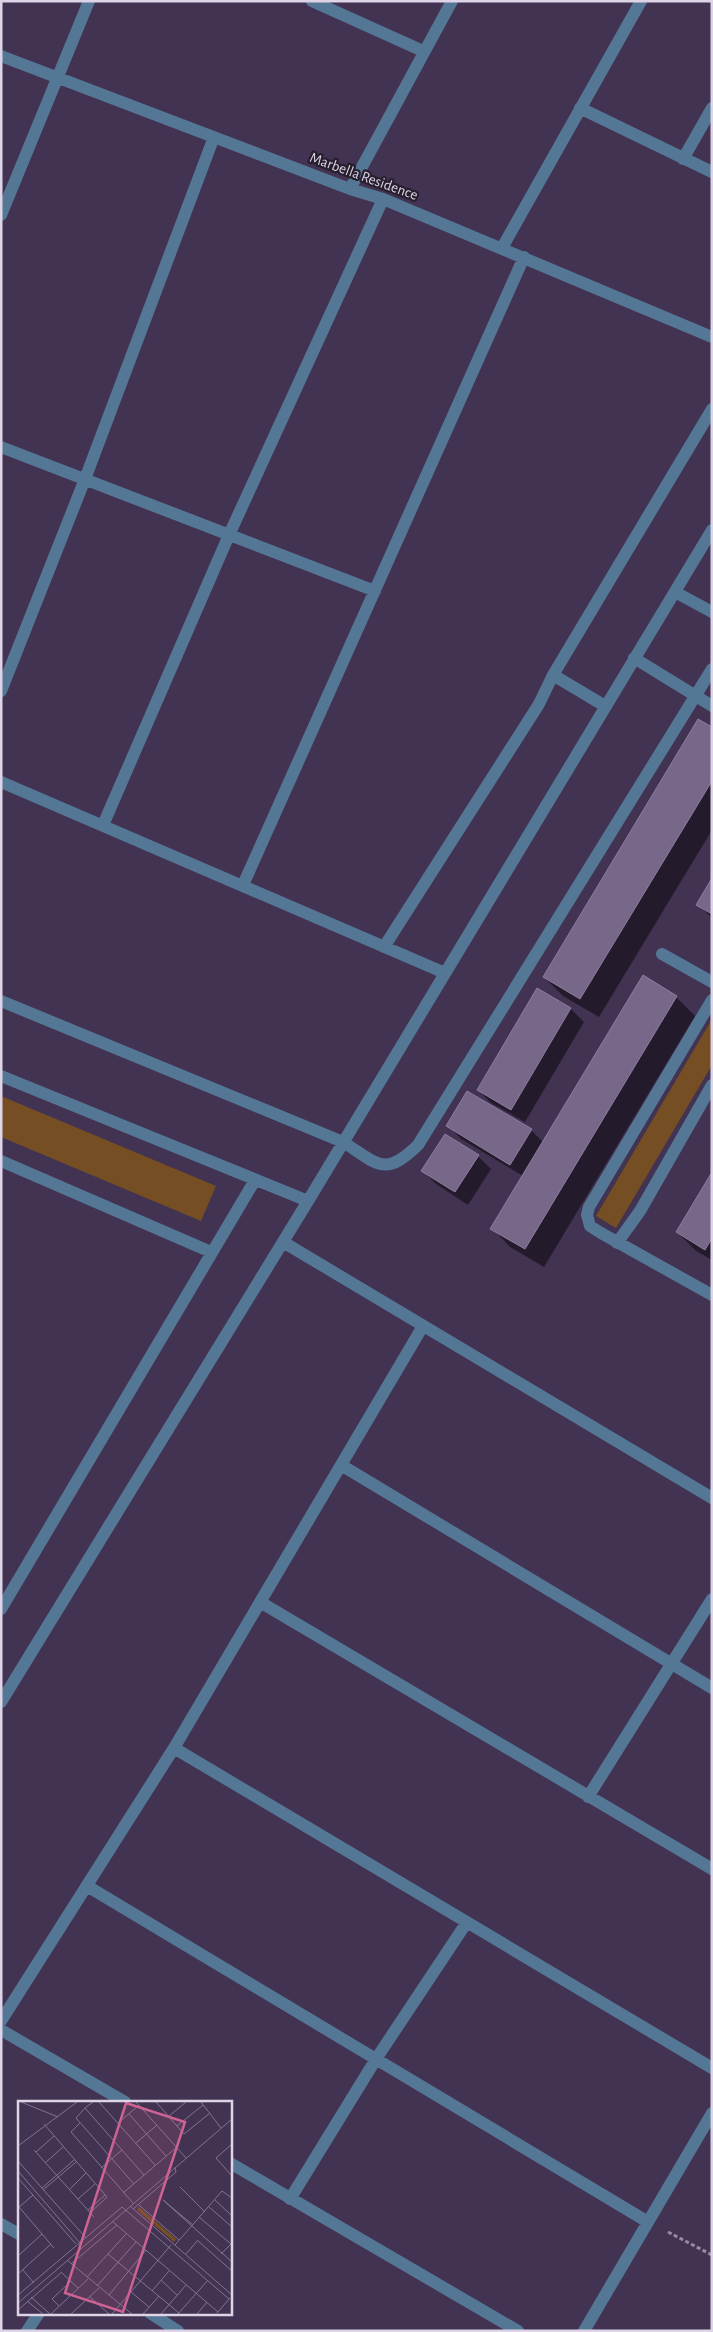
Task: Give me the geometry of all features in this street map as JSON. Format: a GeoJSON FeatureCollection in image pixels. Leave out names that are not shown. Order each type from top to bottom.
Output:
{"type":"FeatureCollection","features":[{"type":"Feature","properties":{"kind":"street"},"geometry":{"type":"LineString","coordinates":[[1,214],[89,1]]}},
{"type":"Feature","properties":{"kind":"street"},"geometry":{"type":"LineString","coordinates":[[312,1],[424,52]]}},
{"type":"Feature","properties":{"kind":"street"},"geometry":{"type":"LineString","coordinates":[[350,189],[452,1]]}},
{"type":"Feature","properties":{"kind":"street"},"geometry":{"type":"LineString","coordinates":[[502,248],[641,1]]}},
{"type":"Feature","properties":{"kind":"street","name":"Marbella Residence"},"geometry":{"type":"LineString","coordinates":[[1,56],[350,189],[383,199],[712,337]]}},
{"type":"Feature","properties":{"kind":"street"},"geometry":{"type":"LineString","coordinates":[[580,108],[712,172]]}},
{"type":"Feature","properties":{"kind":"street"},"geometry":{"type":"LineString","coordinates":[[683,159],[712,108]]}},
{"type":"Feature","properties":{"kind":"street"},"geometry":{"type":"LineString","coordinates":[[1,691],[85,479],[214,137]]}},
{"type":"Feature","properties":{"kind":"street"},"geometry":{"type":"LineString","coordinates":[[103,825],[229,535],[383,199]]}},
{"type":"Feature","properties":{"kind":"street"},"geometry":{"type":"LineString","coordinates":[[243,885],[524,257]]}},
{"type":"Feature","properties":{"kind":"street"},"geometry":{"type":"LineString","coordinates":[[384,947],[539,704],[553,675],[712,409]]}},
{"type":"Feature","properties":{"kind":"street"},"geometry":{"type":"LineString","coordinates":[[1,446],[375,591]]}},
{"type":"Feature","properties":{"kind":"street"},"geometry":{"type":"LineString","coordinates":[[1,1702],[591,735],[605,706],[712,530]]}},
{"type":"Feature","properties":{"kind":"street"},"geometry":{"type":"LineString","coordinates":[[676,592],[712,612]]}},
{"type":"Feature","properties":{"kind":"street"},"geometry":{"type":"LineString","coordinates":[[634,658],[712,706]]}},
{"type":"Feature","properties":{"kind":"street"},"geometry":{"type":"LineString","coordinates":[[1,1001],[343,1142],[378,1164],[388,1165],[402,1161],[418,1145],[712,669]]}},
{"type":"Feature","properties":{"kind":"street"},"geometry":{"type":"LineString","coordinates":[[553,675],[605,706]]}},
{"type":"Feature","properties":{"kind":"street"},"geometry":{"type":"LineString","coordinates":[[1,782],[445,973]]}},
{"type":"Feature","properties":{"kind":"street"},"geometry":{"type":"LineString","coordinates":[[662,954],[712,982]]}},
{"type":"Feature","properties":{"kind":"street"},"geometry":{"type":"LineString","coordinates":[[712,1000],[589,1207],[587,1215],[590,1226],[712,1295]]}},
{"type":"Feature","properties":{"kind":"street"},"geometry":{"type":"LineString","coordinates":[[1,1076],[308,1201]]}},
{"type":"Feature","properties":{"kind":"street"},"geometry":{"type":"LineString","coordinates":[[618,1243],[640,1210],[712,1085]]}},
{"type":"Feature","properties":{"kind":"street"},"geometry":{"type":"LineString","coordinates":[[1,1161],[211,1252]]}},
{"type":"Feature","properties":{"kind":"street"},"geometry":{"type":"LineString","coordinates":[[1,1608],[255,1180]]}},
{"type":"Feature","properties":{"kind":"street"},"geometry":{"type":"LineString","coordinates":[[283,1242],[712,1498]]}},
{"type":"Feature","properties":{"kind":"street"},"geometry":{"type":"LineString","coordinates":[[1,2021],[174,1748],[423,1326]]}},
{"type":"Feature","properties":{"kind":"street"},"geometry":{"type":"LineString","coordinates":[[341,1465],[712,1688]]}},
{"type":"Feature","properties":{"kind":"street"},"geometry":{"type":"LineString","coordinates":[[588,1796],[712,1599]]}},
{"type":"Feature","properties":{"kind":"street"},"geometry":{"type":"LineString","coordinates":[[260,1602],[712,1869]]}},
{"type":"Feature","properties":{"kind":"street"},"geometry":{"type":"LineString","coordinates":[[174,1748],[712,2068]]}},
{"type":"Feature","properties":{"kind":"street"},"geometry":{"type":"LineString","coordinates":[[86,1886],[648,2222]]}},
{"type":"Feature","properties":{"kind":"street"},"geometry":{"type":"LineString","coordinates":[[290,2198],[376,2059],[467,1922]]}},
{"type":"Feature","properties":{"kind":"street"},"geometry":{"type":"LineString","coordinates":[[1,2030],[123,2101]]}},
{"type":"Feature","properties":{"kind":"street"},"geometry":{"type":"LineString","coordinates":[[584,2331],[712,2113]]}},
{"type":"Feature","properties":{"kind":"street"},"geometry":{"type":"LineString","coordinates":[[231,2165],[518,2331]]}},
{"type":"Feature","properties":{"kind":"street"},"geometry":{"type":"LineString","coordinates":[[1,2224],[18,2233]]}},
{"type":"Feature","properties":{"kind":"street"},"geometry":{"type":"LineString","coordinates":[[27,2331],[38,2314]]}},
{"type":"Feature","properties":{"kind":"street"},"geometry":{"type":"LineString","coordinates":[[152,2314],[178,2331]]}},
{"type":"Feature","properties":{"kind":"path"},"geometry":{"type":"LineString","coordinates":[[648,2222],[712,2255]]}},
{"type":"Feature","properties":{"kind":"shaded area"},"geometry":{"type":"Polygon","coordinates":[[[712,1019],[712,1065],[616,1228],[596,1216],[712,1019]]]}},
{"type":"Feature","properties":{"kind":"shaded area"},"geometry":{"type":"Polygon","coordinates":[[[1,1096],[216,1186],[201,1221],[1,1137],[1,1096]]]}},
{"type":"Feature","properties":{"kind":"building"},"geometry":{"type":"Polygon","coordinates":[[[698,719],[712,727],[712,781],[580,999],[543,977],[698,719]]]}},
{"type":"Feature","properties":{"kind":"building"},"geometry":{"type":"Polygon","coordinates":[[[712,878],[712,914],[696,905],[712,878]]]}},
{"type":"Feature","properties":{"kind":"building"},"geometry":{"type":"Polygon","coordinates":[[[643,975],[677,996],[525,1249],[490,1229],[643,975]]]}},
{"type":"Feature","properties":{"kind":"building"},"geometry":{"type":"Polygon","coordinates":[[[537,988],[571,1008],[511,1110],[477,1090],[537,988]]]}},
{"type":"Feature","properties":{"kind":"building"},"geometry":{"type":"Polygon","coordinates":[[[467,1091],[532,1129],[510,1165],[446,1126],[467,1091]]]}},
{"type":"Feature","properties":{"kind":"building"},"geometry":{"type":"Polygon","coordinates":[[[445,1134],[479,1155],[455,1192],[421,1171],[445,1134]]]}},
{"type":"Feature","properties":{"kind":"building"},"geometry":{"type":"Polygon","coordinates":[[[712,1172],[712,1238],[705,1250],[676,1232],[712,1172]]]}}]}
